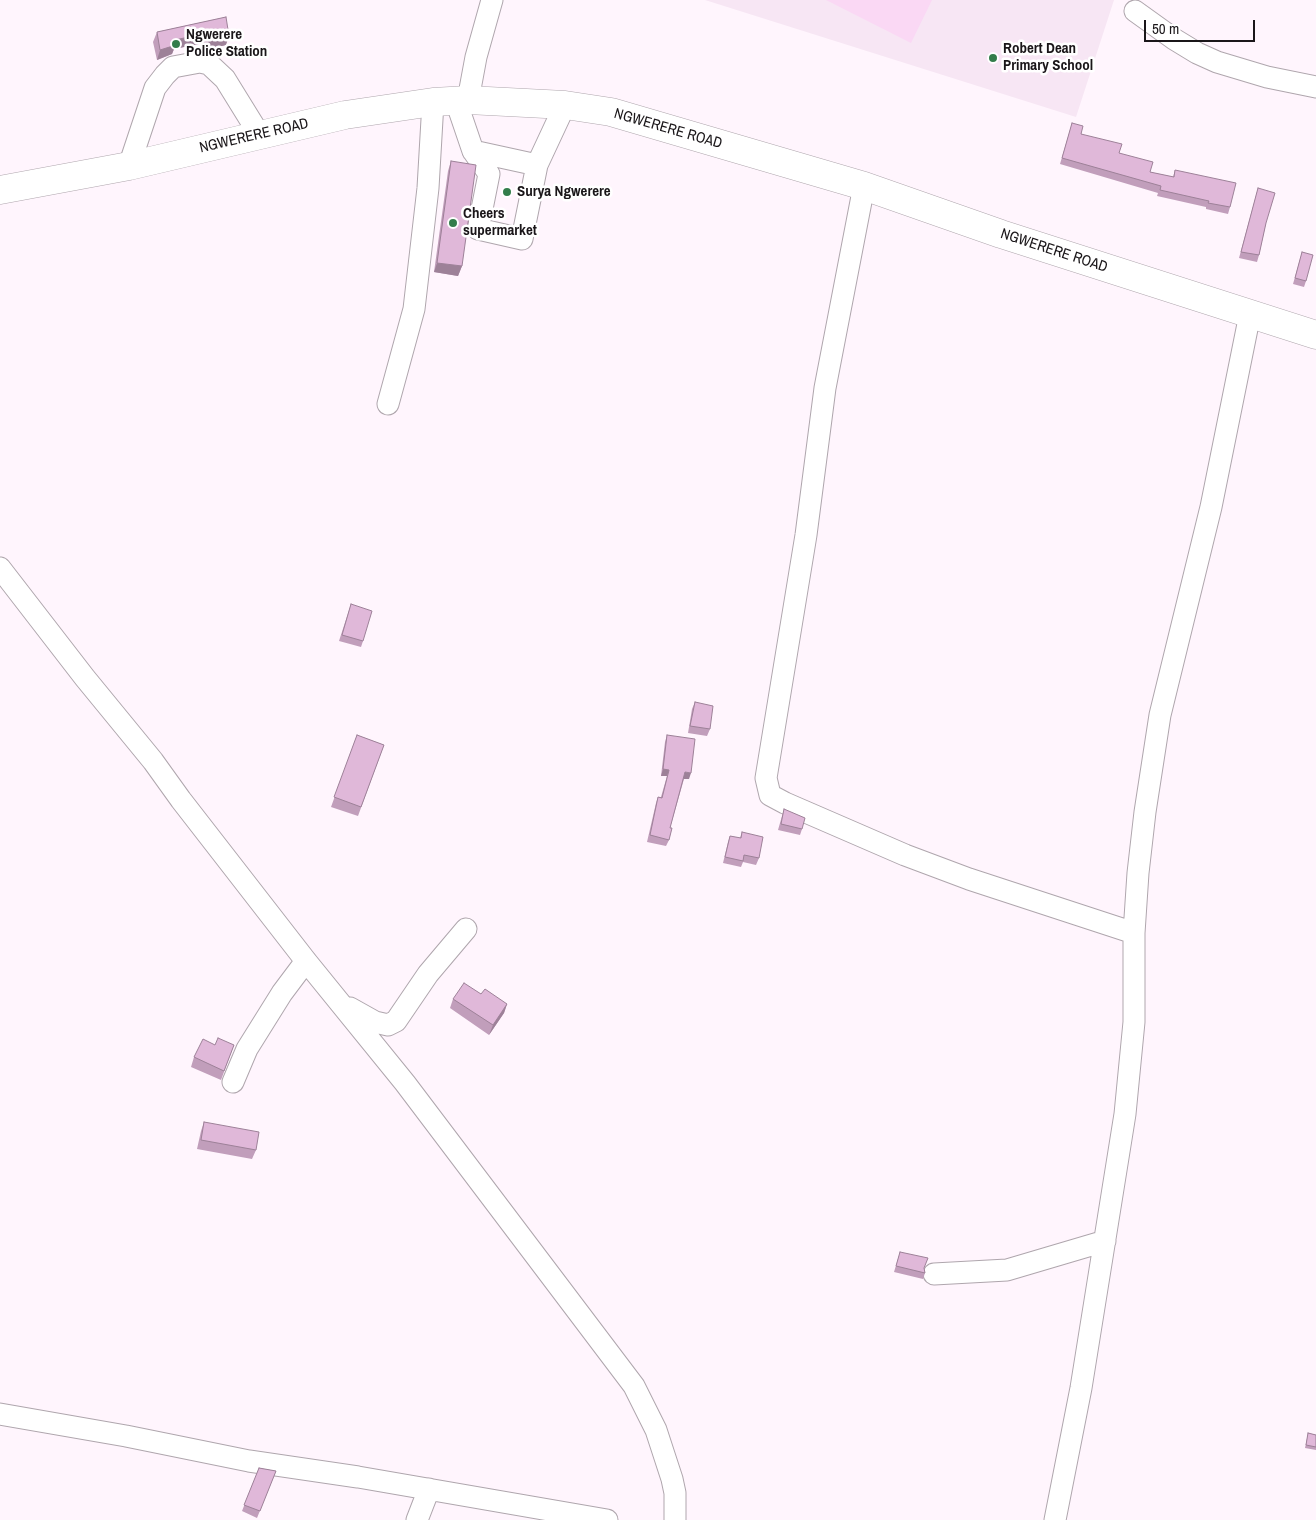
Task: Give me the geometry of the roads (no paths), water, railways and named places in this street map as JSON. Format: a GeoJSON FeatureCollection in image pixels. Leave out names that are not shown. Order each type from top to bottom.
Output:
{"type":"FeatureCollection","features":[{"type":"Feature","properties":{"kind":"main road","name":"NGWERERE ROAD"},"geometry":{"type":"LineString","coordinates":[[0,190],[128,166],[346,115],[452,101],[565,105],[611,112],[864,186],[1001,234],[1316,335]]}},
{"type":"Feature","properties":{"kind":"street"},"geometry":{"type":"LineString","coordinates":[[388,404],[414,309],[428,188],[452,101],[476,57],[492,0]]}},
{"type":"Feature","properties":{"kind":"street"},"geometry":{"type":"LineString","coordinates":[[1135,11],[1174,39],[1217,62],[1267,77],[1316,87]]}},
{"type":"Feature","properties":{"kind":"street"},"geometry":{"type":"LineString","coordinates":[[128,166],[155,88],[174,67],[200,62],[209,64],[226,79],[259,134]]}},
{"type":"Feature","properties":{"kind":"street"},"geometry":{"type":"LineString","coordinates":[[452,101],[473,151],[489,174],[478,229],[522,239],[537,165],[565,105]]}},
{"type":"Feature","properties":{"kind":"street"},"geometry":{"type":"LineString","coordinates":[[473,151],[537,165]]}},
{"type":"Feature","properties":{"kind":"street"},"geometry":{"type":"LineString","coordinates":[[864,186],[824,388],[806,535],[766,778],[770,795],[905,855],[969,879],[1134,933]]}},
{"type":"Feature","properties":{"kind":"street"},"geometry":{"type":"LineString","coordinates":[[1055,1520],[1082,1388],[1125,1114],[1134,1022],[1134,933],[1144,820],[1160,715],[1211,507],[1250,314]]}},
{"type":"Feature","properties":{"kind":"street"},"geometry":{"type":"LineString","coordinates":[[0,568],[85,678],[153,761],[306,961],[406,1083],[634,1386],[656,1430],[672,1480],[675,1493],[675,1520]]}},
{"type":"Feature","properties":{"kind":"street"},"geometry":{"type":"LineString","coordinates":[[336,998],[355,1012],[375,1022],[388,1025],[396,1021],[428,974],[466,929]]}},
{"type":"Feature","properties":{"kind":"street"},"geometry":{"type":"LineString","coordinates":[[233,1082],[246,1049],[282,993],[306,961]]}},
{"type":"Feature","properties":{"kind":"street"},"geometry":{"type":"LineString","coordinates":[[934,1274],[1007,1270],[1105,1241]]}},
{"type":"Feature","properties":{"kind":"street"},"geometry":{"type":"LineString","coordinates":[[0,1414],[126,1436],[249,1461],[358,1477],[607,1520]]}},
{"type":"Feature","properties":{"kind":"street"},"geometry":{"type":"LineString","coordinates":[[417,1520],[429,1489]]}},
{"type":"Feature","properties":{"kind":"place","name":"Ngwerere Police Station"},"geometry":{"type":"Point","coordinates":[176,44]}},
{"type":"Feature","properties":{"kind":"place","name":"Robert Dean Primary School"},"geometry":{"type":"Point","coordinates":[993,58]}},
{"type":"Feature","properties":{"kind":"place","name":"Surya Ngwerere"},"geometry":{"type":"Point","coordinates":[507,192]}},
{"type":"Feature","properties":{"kind":"place","name":"Cheers supermarket"},"geometry":{"type":"Point","coordinates":[453,223]}}]}
